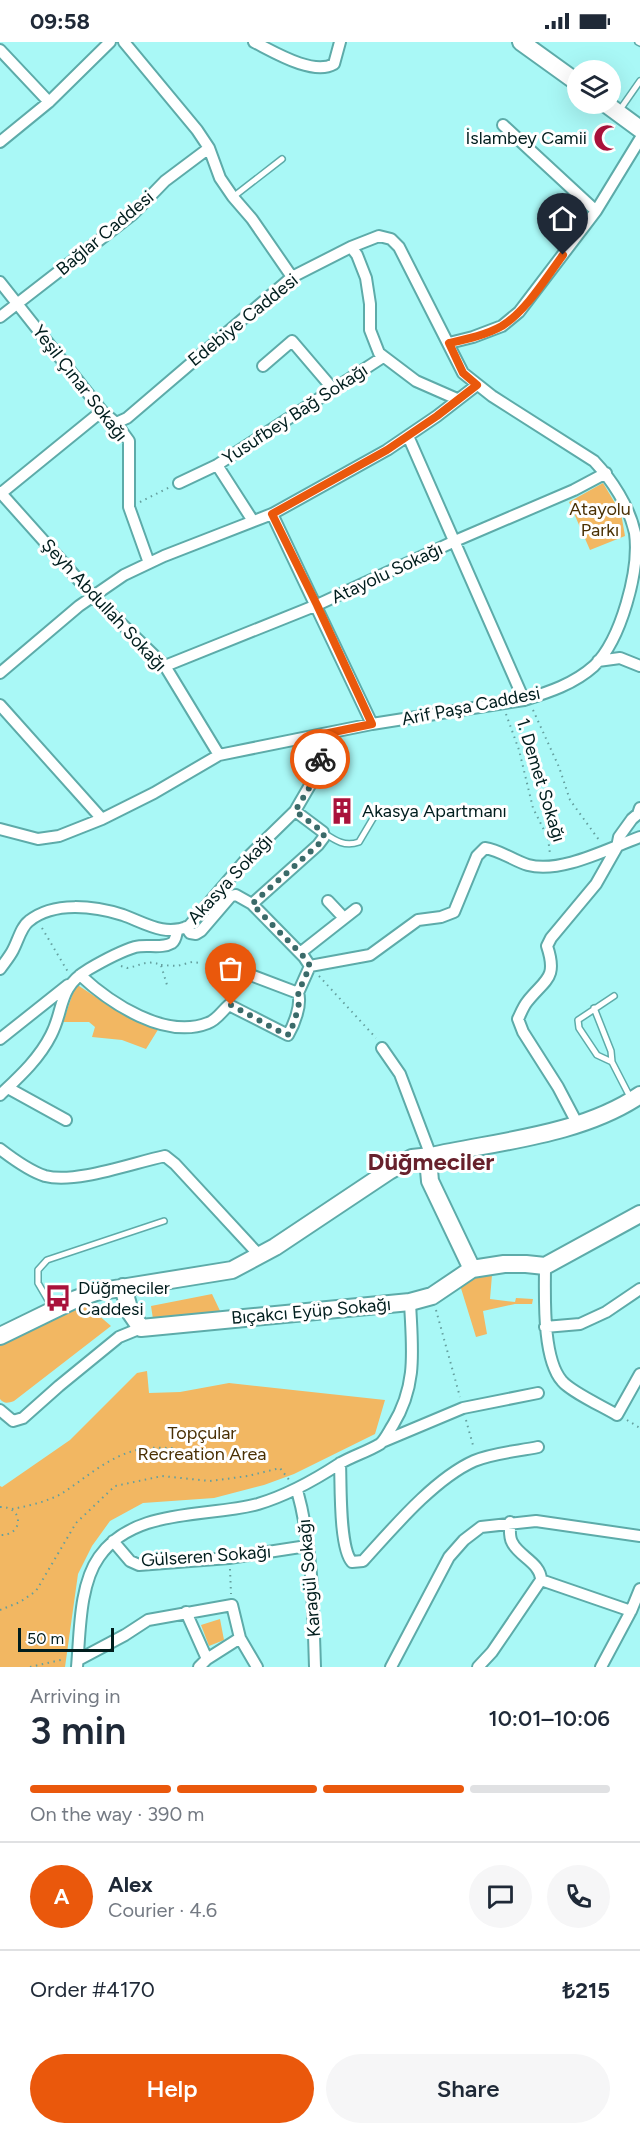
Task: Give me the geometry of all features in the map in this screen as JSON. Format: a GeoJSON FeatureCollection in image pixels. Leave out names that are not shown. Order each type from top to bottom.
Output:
{"type":"FeatureCollection","features":[{"type":"Feature","properties":{"kind":"street"},"geometry":{"type":"LineString","coordinates":[[0,142],[49,102],[110,42]]}},
{"type":"Feature","properties":{"kind":"street"},"geometry":{"type":"LineString","coordinates":[[124,42],[198,130],[209,148],[220,178],[292,277]]}},
{"type":"Feature","properties":{"kind":"street"},"geometry":{"type":"LineString","coordinates":[[254,42],[287,58],[322,69],[334,64],[340,42]]}},
{"type":"Feature","properties":{"kind":"street"},"geometry":{"type":"LineString","coordinates":[[521,42],[567,75]]}},
{"type":"Feature","properties":{"kind":"street"},"geometry":{"type":"LineString","coordinates":[[0,50],[49,102]]}},
{"type":"Feature","properties":{"kind":"street"},"geometry":{"type":"LineString","coordinates":[[620,114],[640,129]]}},
{"type":"Feature","properties":{"kind":"street"},"geometry":{"type":"LineString","coordinates":[[503,125],[596,211]]}},
{"type":"Feature","properties":{"kind":"street"},"geometry":{"type":"LineString","coordinates":[[449,343],[473,338],[502,326],[519,312],[596,211],[640,139]]}},
{"type":"Feature","properties":{"kind":"street","name":"Bağlar Caddesi"},"geometry":{"type":"LineString","coordinates":[[0,317],[133,214],[165,182],[209,148]]}},
{"type":"Feature","properties":{"kind":"street","name":"Edebiye Caddesi"},"geometry":{"type":"LineString","coordinates":[[116,423],[128,418],[292,277],[351,247],[379,237],[391,239],[399,247],[463,373],[477,385]]}},
{"type":"Feature","properties":{"kind":"street"},"geometry":{"type":"LineString","coordinates":[[351,247],[357,255],[366,278],[370,304],[370,330],[375,345],[383,357]]}},
{"type":"Feature","properties":{"kind":"street","name":"Yeşil Çınar Sokağı"},"geometry":{"type":"LineString","coordinates":[[0,282],[102,411],[116,423],[129,441],[129,507],[149,563]]}},
{"type":"Feature","properties":{"kind":"street"},"geometry":{"type":"LineString","coordinates":[[263,366],[292,342],[333,389]]}},
{"type":"Feature","properties":{"kind":"street","name":"Yusufbey Bağ Sokağı"},"geometry":{"type":"LineString","coordinates":[[179,483],[217,465],[383,357],[416,381],[457,399]]}},
{"type":"Feature","properties":{"kind":"street"},"geometry":{"type":"LineString","coordinates":[[0,673],[93,596],[124,575],[272,514],[387,450],[477,385]]}},
{"type":"Feature","properties":{"kind":"street","name":"Arif Paşa Caddesi"},"geometry":{"type":"LineString","coordinates":[[0,829],[38,839],[59,836],[102,819],[154,793],[219,755],[372,724],[526,699],[569,684],[598,661],[616,634],[622,619],[635,568],[635,532],[623,502],[606,473],[594,461],[477,385]]}},
{"type":"Feature","properties":{"kind":"street"},"geometry":{"type":"LineString","coordinates":[[0,493],[102,411]]}},
{"type":"Feature","properties":{"kind":"street"},"geometry":{"type":"LineString","coordinates":[[408,436],[526,699]]}},
{"type":"Feature","properties":{"kind":"street"},"geometry":{"type":"LineString","coordinates":[[217,465],[253,521]]}},
{"type":"Feature","properties":{"kind":"street","name":"Atayolu Sokağı"},"geometry":{"type":"LineString","coordinates":[[165,666],[317,605],[455,541],[574,490],[606,473]]}},
{"type":"Feature","properties":{"kind":"street","name":"Şeyh Abdullah Sokağı"},"geometry":{"type":"LineString","coordinates":[[0,493],[93,596],[165,666],[219,755]]}},
{"type":"Feature","properties":{"kind":"street"},"geometry":{"type":"LineString","coordinates":[[272,514],[372,724]]}},
{"type":"Feature","properties":{"kind":"street"},"geometry":{"type":"LineString","coordinates":[[598,661],[620,658],[640,666]]}},
{"type":"Feature","properties":{"kind":"street"},"geometry":{"type":"LineString","coordinates":[[0,705],[102,819]]}},
{"type":"Feature","properties":{"kind":"street","name":"Akasya Sokağı"},"geometry":{"type":"LineString","coordinates":[[36,917],[68,907],[98,909],[123,915],[152,927],[181,929],[203,911],[261,844],[295,811],[314,780],[324,734]]}},
{"type":"Feature","properties":{"kind":"street"},"geometry":{"type":"LineString","coordinates":[[578,1125],[558,1087],[523,1032],[518,1019],[525,1004],[549,980],[552,970],[547,946],[551,938],[596,884],[617,847],[619,837],[638,814],[640,808]]}},
{"type":"Feature","properties":{"kind":"street"},"geometry":{"type":"LineString","coordinates":[[252,904],[324,837],[323,832],[295,811]]}},
{"type":"Feature","properties":{"kind":"street"},"geometry":{"type":"LineString","coordinates":[[310,966],[370,955],[418,920],[441,917],[454,912],[477,856],[485,848],[527,865],[541,867],[617,847],[640,837]]}},
{"type":"Feature","properties":{"kind":"street"},"geometry":{"type":"LineString","coordinates":[[0,1039],[89,969],[135,948],[172,943],[181,929],[196,934],[231,897],[236,895],[252,904],[310,966]]}},
{"type":"Feature","properties":{"kind":"street"},"geometry":{"type":"LineString","coordinates":[[328,901],[344,918]]}},
{"type":"Feature","properties":{"kind":"street"},"geometry":{"type":"LineString","coordinates":[[300,953],[356,909]]}},
{"type":"Feature","properties":{"kind":"street"},"geometry":{"type":"LineString","coordinates":[[0,969],[12,952],[27,922],[36,917]]}},
{"type":"Feature","properties":{"kind":"street"},"geometry":{"type":"LineString","coordinates":[[75,980],[96,990],[128,1011],[167,1027],[197,1026],[209,1023],[229,1005],[288,1035],[300,997],[298,993],[310,966]]}},
{"type":"Feature","properties":{"kind":"street"},"geometry":{"type":"LineString","coordinates":[[248,974],[298,993]]}},
{"type":"Feature","properties":{"kind":"street"},"geometry":{"type":"LineString","coordinates":[[66,1120],[4,1091],[28,1070],[51,1035],[64,994],[75,980]]}},
{"type":"Feature","properties":{"kind":"street"},"geometry":{"type":"LineString","coordinates":[[382,1048],[400,1074],[431,1156],[430,1181],[472,1269],[504,1264],[545,1266],[640,1214]]}},
{"type":"Feature","properties":{"kind":"street"},"geometry":{"type":"LineString","coordinates":[[0,1336],[76,1299],[96,1292],[232,1270],[260,1256],[412,1158],[578,1125],[636,1098]]}},
{"type":"Feature","properties":{"kind":"street"},"geometry":{"type":"LineString","coordinates":[[0,1149],[19,1163],[44,1176],[65,1179],[165,1156],[260,1256]]}},
{"type":"Feature","properties":{"kind":"street"},"geometry":{"type":"LineString","coordinates":[[545,1266],[545,1327],[553,1364],[563,1383],[617,1415],[640,1374]]}},
{"type":"Feature","properties":{"kind":"street","name":"Bıçakcı Eyüp Sokağı"},"geometry":{"type":"LineString","coordinates":[[0,1410],[13,1421],[23,1418],[119,1337],[141,1328],[410,1302],[432,1296],[472,1269]]}},
{"type":"Feature","properties":{"kind":"street"},"geometry":{"type":"LineString","coordinates":[[123,1287],[130,1312],[141,1328]]}},
{"type":"Feature","properties":{"kind":"street"},"geometry":{"type":"LineString","coordinates":[[545,1327],[580,1324],[606,1312],[640,1289]]}},
{"type":"Feature","properties":{"kind":"street"},"geometry":{"type":"LineString","coordinates":[[382,1443],[399,1416],[407,1397],[412,1369],[410,1302]]}},
{"type":"Feature","properties":{"kind":"street"},"geometry":{"type":"LineString","coordinates":[[77,1663],[85,1594],[90,1574],[98,1557],[122,1533],[148,1523],[258,1504],[297,1490],[340,1463],[463,1408],[538,1393]]}},
{"type":"Feature","properties":{"kind":"street"},"geometry":{"type":"LineString","coordinates":[[340,1463],[342,1522],[347,1556],[352,1562],[363,1561],[449,1475],[476,1460],[538,1447]]}},
{"type":"Feature","properties":{"kind":"street","name":"Karagül Sokağı"},"geometry":{"type":"LineString","coordinates":[[297,1490],[302,1509],[312,1581],[315,1667]]}},
{"type":"Feature","properties":{"kind":"street"},"geometry":{"type":"LineString","coordinates":[[391,1667],[449,1557],[464,1540],[481,1527],[510,1522],[536,1521],[640,1536]]}},
{"type":"Feature","properties":{"kind":"street"},"geometry":{"type":"LineString","coordinates":[[478,1667],[492,1652],[541,1580],[541,1575],[535,1566],[511,1541],[510,1522]]}},
{"type":"Feature","properties":{"kind":"street","name":"Gülseren Sokağı"},"geometry":{"type":"LineString","coordinates":[[112,1541],[130,1561],[139,1564],[229,1558],[307,1546]]}},
{"type":"Feature","properties":{"kind":"street"},"geometry":{"type":"LineString","coordinates":[[541,1580],[631,1611]]}},
{"type":"Feature","properties":{"kind":"street"},"geometry":{"type":"LineString","coordinates":[[601,1667],[640,1590]]}},
{"type":"Feature","properties":{"kind":"street"},"geometry":{"type":"LineString","coordinates":[[77,1663],[148,1620],[232,1605],[240,1638],[257,1667]]}},
{"type":"Feature","properties":{"kind":"street"},"geometry":{"type":"LineString","coordinates":[[186,1612],[203,1663],[240,1638]]}},
{"type":"Feature","properties":{"kind":"lane"},"geometry":{"type":"LineString","coordinates":[[621,99],[640,81]]}},
{"type":"Feature","properties":{"kind":"lane"},"geometry":{"type":"LineString","coordinates":[[233,197],[282,159]]}},
{"type":"Feature","properties":{"kind":"lane"},"geometry":{"type":"LineString","coordinates":[[323,832],[342,844],[350,845],[360,842],[378,810]]}},
{"type":"Feature","properties":{"kind":"lane"},"geometry":{"type":"LineString","coordinates":[[612,1062],[597,1055],[579,1028],[578,1020],[614,996]]}},
{"type":"Feature","properties":{"kind":"lane"},"geometry":{"type":"LineString","coordinates":[[594,1008],[611,1051],[612,1062],[636,1098]]}},
{"type":"Feature","properties":{"kind":"lane"},"geometry":{"type":"LineString","coordinates":[[54,1311],[38,1283],[38,1270],[47,1260],[164,1221]]}},
{"type":"Feature","properties":{"kind":"path"},"geometry":{"type":"LineString","coordinates":[[129,507],[179,483]]}},
{"type":"Feature","properties":{"kind":"path"},"geometry":{"type":"LineString","coordinates":[[526,699],[558,767],[570,800],[599,840]]}},
{"type":"Feature","properties":{"kind":"path","name":"1. Demet Sokağı"},"geometry":{"type":"LineString","coordinates":[[503,704],[519,750],[533,808],[548,838],[551,866]]}},
{"type":"Feature","properties":{"kind":"path"},"geometry":{"type":"LineString","coordinates":[[36,917],[75,980]]}},
{"type":"Feature","properties":{"kind":"path"},"geometry":{"type":"LineString","coordinates":[[113,958],[127,968],[148,961],[177,966],[192,962],[201,963]]}},
{"type":"Feature","properties":{"kind":"path"},"geometry":{"type":"LineString","coordinates":[[161,965],[167,985]]}},
{"type":"Feature","properties":{"kind":"path"},"geometry":{"type":"LineString","coordinates":[[310,966],[372,1032],[382,1048]]}},
{"type":"Feature","properties":{"kind":"path"},"geometry":{"type":"LineString","coordinates":[[432,1296],[452,1361],[476,1460]]}},
{"type":"Feature","properties":{"kind":"path"},"geometry":{"type":"LineString","coordinates":[[617,1415],[640,1428]]}},
{"type":"Feature","properties":{"kind":"path"},"geometry":{"type":"LineString","coordinates":[[0,1507],[12,1509],[29,1506],[59,1495],[108,1463],[141,1449],[175,1448]]}},
{"type":"Feature","properties":{"kind":"path"},"geometry":{"type":"LineString","coordinates":[[0,1610],[20,1602],[36,1591],[76,1523],[115,1486],[162,1476],[210,1481],[248,1476],[280,1468],[297,1490]]}},
{"type":"Feature","properties":{"kind":"path"},"geometry":{"type":"LineString","coordinates":[[0,1535],[9,1534],[16,1527],[17,1517],[12,1509]]}},
{"type":"Feature","properties":{"kind":"path"},"geometry":{"type":"LineString","coordinates":[[229,1558],[232,1605]]}},
{"type":"Feature","properties":{"kind":"path"},"geometry":{"type":"LineString","coordinates":[[30,1667],[60,1659]]}},
{"type":"Feature","properties":{"kind":"green space","name":"Atayolu Parkı"},"geometry":{"type":"Polygon","coordinates":[[[603,483],[621,513],[625,536],[590,550],[569,502],[603,483]]]}},
{"type":"Feature","properties":{"kind":"green space"},"geometry":{"type":"Polygon","coordinates":[[[76,984],[111,1007],[159,1028],[146,1049],[122,1040],[92,1037],[95,1027],[89,1022],[63,1022],[76,984]]]}},
{"type":"Feature","properties":{"kind":"green space"},"geometry":{"type":"Polygon","coordinates":[[[492,1275],[490,1299],[515,1302],[516,1298],[533,1299],[532,1304],[515,1304],[483,1311],[487,1334],[476,1337],[460,1285],[476,1276],[492,1275]]]}},
{"type":"Feature","properties":{"kind":"green space"},"geometry":{"type":"Polygon","coordinates":[[[212,1294],[222,1315],[153,1319],[151,1306],[212,1294]]]}},
{"type":"Feature","properties":{"kind":"green space"},"geometry":{"type":"Polygon","coordinates":[[[93,1302],[96,1313],[111,1326],[14,1401],[6,1403],[2,1401],[0,1399],[0,1344],[93,1302]]]}},
{"type":"Feature","properties":{"kind":"green space","name":"Topçular Recreation Area"},"geometry":{"type":"Polygon","coordinates":[[[147,1371],[149,1393],[180,1392],[229,1383],[385,1400],[375,1434],[294,1474],[264,1485],[214,1498],[143,1503],[110,1521],[92,1546],[78,1574],[65,1667],[0,1667],[0,1486],[2,1487],[70,1440],[137,1373],[147,1371]]]}},
{"type":"Feature","properties":{"kind":"green space"},"geometry":{"type":"Polygon","coordinates":[[[220,1619],[224,1640],[209,1646],[201,1625],[220,1619]]]}},
{"type":"Feature","properties":{"kind":"way so far"},"geometry":{"type":"LineString","coordinates":[[231,1005],[286,1035],[290,1034],[300,997],[298,993],[310,966],[252,904],[324,837],[323,832],[295,811],[314,780],[320,759]]}},
{"type":"Feature","properties":{"kind":"place","name":"İslambey Camii"},"geometry":{"type":"Point","coordinates":[607,138]}},
{"type":"Feature","properties":{"kind":"place","name":"Akasya Apartmanı"},"geometry":{"type":"Point","coordinates":[342,811]}},
{"type":"Feature","properties":{"kind":"place","name":"Düğmeciler Caddesi"},"geometry":{"type":"Point","coordinates":[58,1298]}},
{"type":"Feature","properties":{"kind":"district","name":"Düğmeciler"},"geometry":{"type":"Point","coordinates":[431,1161]}},
{"type":"Feature","properties":{"kind":"route"},"geometry":{"type":"LineString","coordinates":[[320,759],[324,734],[372,724],[272,514],[387,450],[477,385],[463,373],[449,343],[473,338],[502,326],[519,312],[563,255]]}}]}
